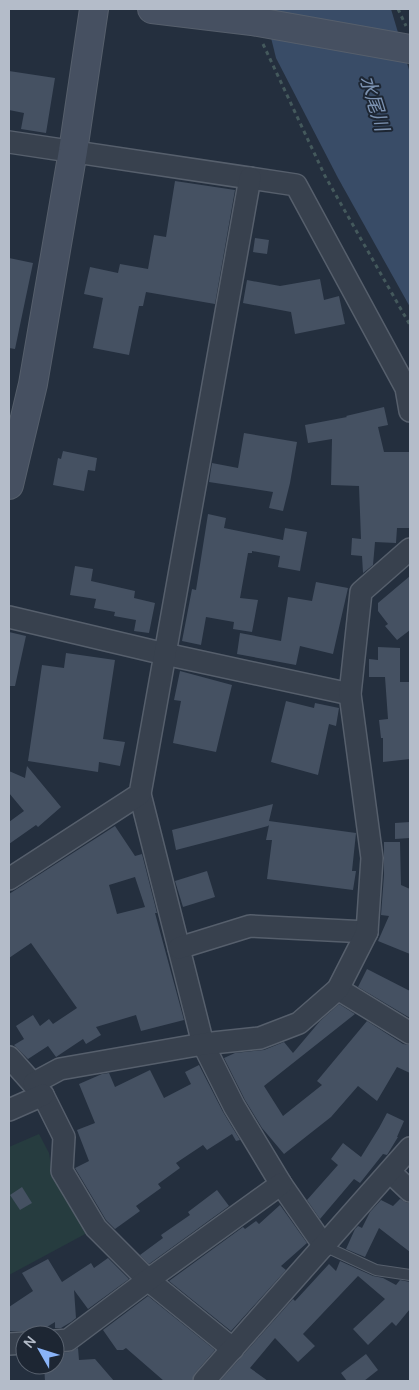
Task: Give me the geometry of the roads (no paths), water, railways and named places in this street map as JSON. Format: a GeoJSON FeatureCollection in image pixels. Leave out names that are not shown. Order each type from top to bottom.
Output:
{"type":"FeatureCollection","features":[{"type":"Feature","properties":{"kind":"street"},"geometry":{"type":"LineString","coordinates":[[9,485],[34,384],[73,151],[94,9]]}},
{"type":"Feature","properties":{"kind":"street"},"geometry":{"type":"LineString","coordinates":[[152,9],[408,38]]}},
{"type":"Feature","properties":{"kind":"street"},"geometry":{"type":"LineString","coordinates":[[9,142],[296,185],[406,388],[410,411]]}},
{"type":"Feature","properties":{"kind":"street"},"geometry":{"type":"LineString","coordinates":[[250,178],[140,794],[203,1044],[234,1106],[281,1184],[324,1246]]}},
{"type":"Feature","properties":{"kind":"street"},"geometry":{"type":"LineString","coordinates":[[9,1110],[39,1089],[60,1069],[203,1044],[260,1038],[299,1023],[338,989],[367,932],[372,858],[350,694],[362,592],[410,549]]}},
{"type":"Feature","properties":{"kind":"street"},"geometry":{"type":"LineString","coordinates":[[9,617],[165,654],[350,694]]}},
{"type":"Feature","properties":{"kind":"street"},"geometry":{"type":"LineString","coordinates":[[9,879],[140,794]]}},
{"type":"Feature","properties":{"kind":"street"},"geometry":{"type":"LineString","coordinates":[[179,948],[250,926],[367,932]]}},
{"type":"Feature","properties":{"kind":"street"},"geometry":{"type":"LineString","coordinates":[[338,989],[410,1033]]}},
{"type":"Feature","properties":{"kind":"street"},"geometry":{"type":"LineString","coordinates":[[9,1057],[39,1089],[64,1137],[62,1171],[96,1228],[148,1280],[232,1349]]}},
{"type":"Feature","properties":{"kind":"street"},"geometry":{"type":"LineString","coordinates":[[204,1381],[410,1148]]}},
{"type":"Feature","properties":{"kind":"street"},"geometry":{"type":"LineString","coordinates":[[390,1172],[410,1191]]}},
{"type":"Feature","properties":{"kind":"street"},"geometry":{"type":"LineString","coordinates":[[65,1340],[68,1340],[281,1184]]}},
{"type":"Feature","properties":{"kind":"lane"},"geometry":{"type":"LineString","coordinates":[[324,1246],[376,1270],[410,1274]]}},
{"type":"Feature","properties":{"kind":"water","name":"水尾川"},"geometry":{"type":"Polygon","coordinates":[[[264,9],[391,9],[410,73],[410,307],[338,178],[276,58],[264,9]]]}}]}
